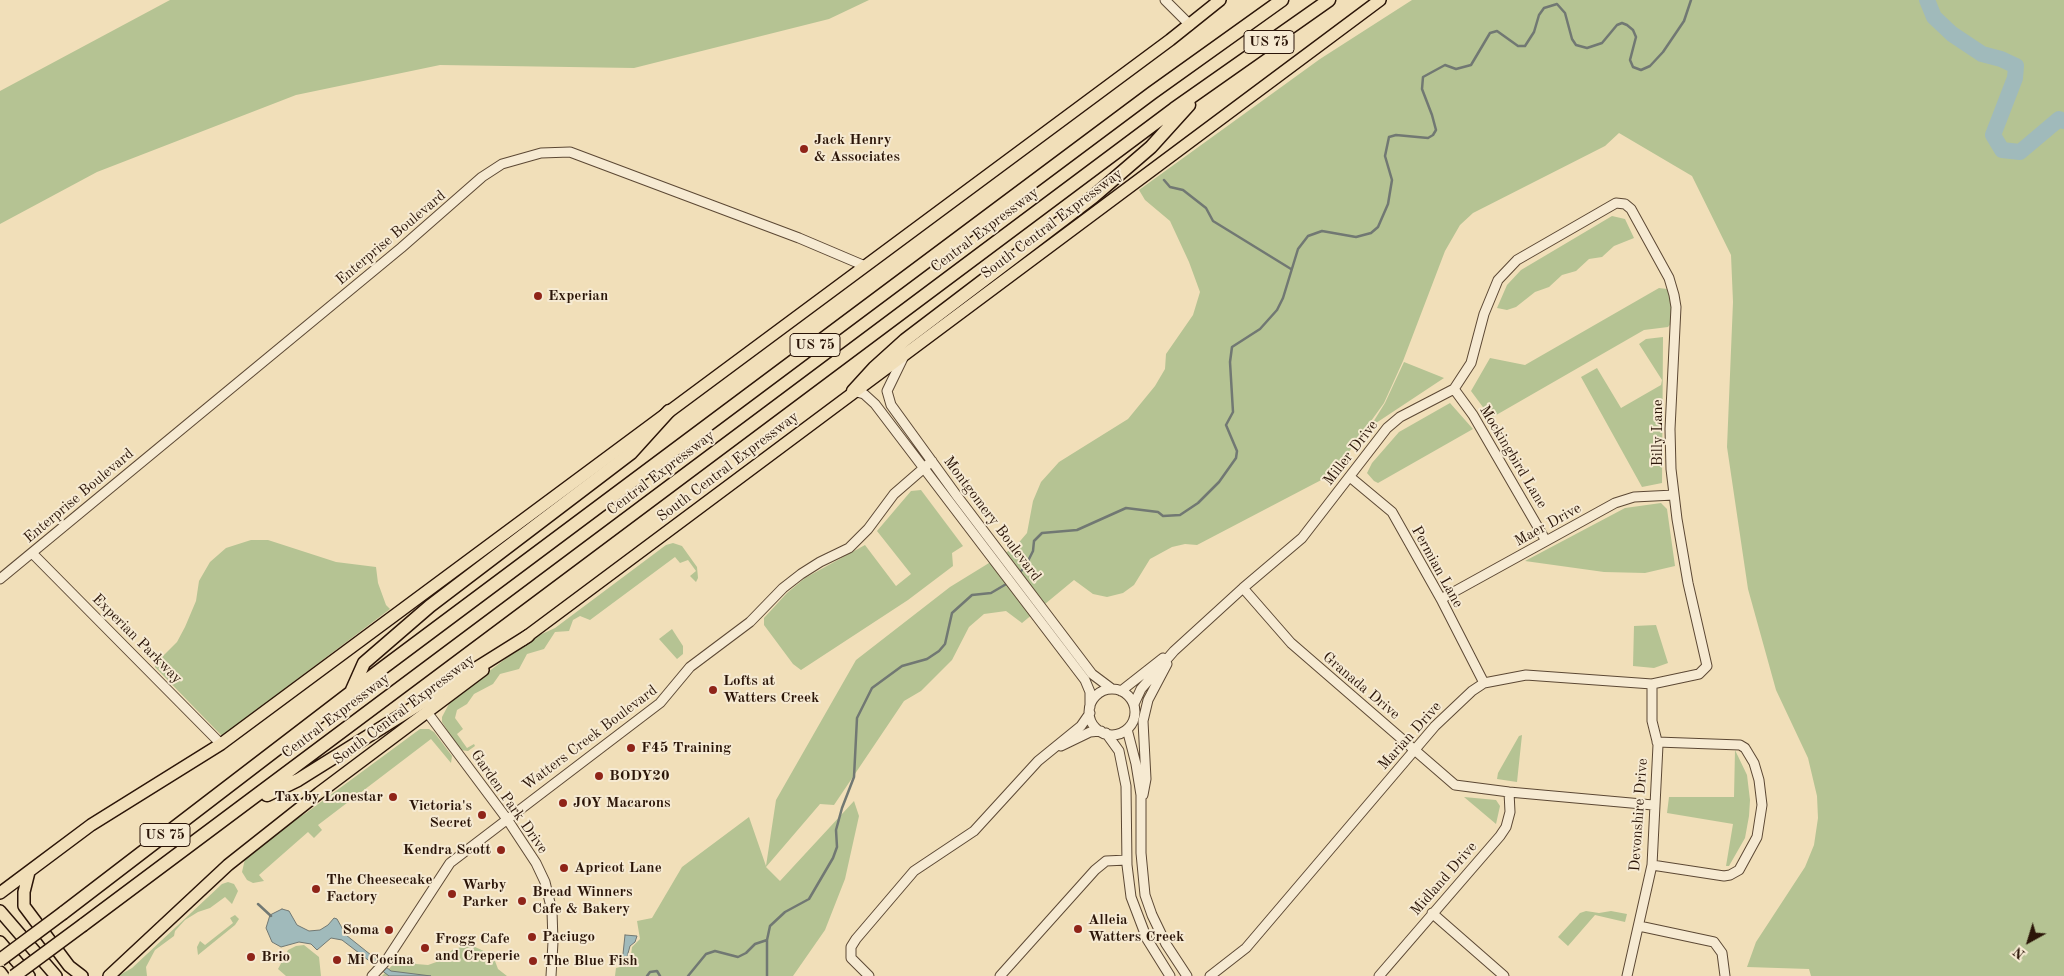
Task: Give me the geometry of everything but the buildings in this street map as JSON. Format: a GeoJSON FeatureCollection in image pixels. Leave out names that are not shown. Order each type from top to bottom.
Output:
{"type":"FeatureCollection","features":[{"type":"Feature","properties":{"kind":"highway","name":"Central Expressway"},"geometry":{"type":"LineString","coordinates":[[0,960],[351,692],[1152,93],[1282,0]]}},
{"type":"Feature","properties":{"kind":"highway","name":"Central Expressway"},"geometry":{"type":"LineString","coordinates":[[14,976],[1209,83],[1329,0]]}},
{"type":"Feature","properties":{"kind":"highway"},"geometry":{"type":"LineString","coordinates":[[853,391],[874,368],[905,340],[1100,191],[1151,147],[1209,83]]}},
{"type":"Feature","properties":{"kind":"highway"},"geometry":{"type":"LineString","coordinates":[[351,692],[364,662],[430,606],[631,454],[669,411]]}},
{"type":"Feature","properties":{"kind":"highway"},"geometry":{"type":"LineString","coordinates":[[242,806],[298,780],[528,636]]}},
{"type":"Feature","properties":{"kind":"main road"},"geometry":{"type":"LineString","coordinates":[[0,893],[91,825],[221,744],[1190,25],[1220,0]]}},
{"type":"Feature","properties":{"kind":"main road","name":"South Central Expressway"},"geometry":{"type":"LineString","coordinates":[[110,976],[228,865],[319,793],[853,391],[1380,0]]}},
{"type":"Feature","properties":{"kind":"main road"},"geometry":{"type":"LineString","coordinates":[[29,872],[24,892],[24,906],[68,966],[82,976]]}},
{"type":"Feature","properties":{"kind":"main road"},"geometry":{"type":"LineString","coordinates":[[0,884],[14,883]]}},
{"type":"Feature","properties":{"kind":"main road"},"geometry":{"type":"LineString","coordinates":[[0,911],[56,976]]}},
{"type":"Feature","properties":{"kind":"main road"},"geometry":{"type":"LineString","coordinates":[[0,942],[29,976]]}},
{"type":"Feature","properties":{"kind":"main road"},"geometry":{"type":"LineString","coordinates":[[0,972],[3,976]]}},
{"type":"Feature","properties":{"kind":"street"},"geometry":{"type":"LineString","coordinates":[[1164,0],[1190,25]]}},
{"type":"Feature","properties":{"kind":"street","name":"Enterprise Boulevard"},"geometry":{"type":"LineString","coordinates":[[0,579],[417,235],[482,177],[502,164],[541,153],[570,152],[790,235],[865,266]]}},
{"type":"Feature","properties":{"kind":"street","name":"Miller Drive"},"geometry":{"type":"LineString","coordinates":[[1116,690],[1174,650],[1302,538],[1387,428],[1400,417],[1454,389],[1471,363],[1484,314],[1498,280],[1517,260],[1616,204],[1625,204]]}},
{"type":"Feature","properties":{"kind":"street","name":"Billy Lane"},"geometry":{"type":"LineString","coordinates":[[1625,204],[1631,209],[1665,270],[1674,295],[1676,331],[1670,429],[1674,495],[1688,583],[1708,660],[1704,671]]}},
{"type":"Feature","properties":{"kind":"street","name":"Montgomery Boulevard"},"geometry":{"type":"LineString","coordinates":[[906,353],[892,377],[887,396],[932,461],[1092,674],[1116,690]]}},
{"type":"Feature","properties":{"kind":"street","name":"Mockingbird Lane"},"geometry":{"type":"LineString","coordinates":[[1454,389],[1474,415],[1546,541]]}},
{"type":"Feature","properties":{"kind":"street","name":"Montgomery Boulevard"},"geometry":{"type":"LineString","coordinates":[[853,391],[864,394],[873,401],[1085,680],[1090,692],[1090,710]]}},
{"type":"Feature","properties":{"kind":"street","name":"Watters Creek Boulevard"},"geometry":{"type":"LineString","coordinates":[[372,975],[386,961],[447,866],[667,698],[690,667],[750,622],[789,584],[820,562],[849,548],[868,529],[894,494],[932,461]]}},
{"type":"Feature","properties":{"kind":"street","name":"Permian Lane"},"geometry":{"type":"LineString","coordinates":[[1350,477],[1392,512],[1484,683]]}},
{"type":"Feature","properties":{"kind":"street","name":"Maer Drive"},"geometry":{"type":"LineString","coordinates":[[1440,599],[1615,503],[1634,497],[1674,495]]}},
{"type":"Feature","properties":{"kind":"street","name":"Experian Parkway"},"geometry":{"type":"LineString","coordinates":[[32,554],[221,744]]}},
{"type":"Feature","properties":{"kind":"street","name":"Granada Drive"},"geometry":{"type":"LineString","coordinates":[[1243,588],[1291,643],[1456,785],[1509,792],[1653,805]]}},
{"type":"Feature","properties":{"kind":"street"},"geometry":{"type":"LineString","coordinates":[[1141,805],[1146,779],[1143,721],[1148,700],[1174,650]]}},
{"type":"Feature","properties":{"kind":"street","name":"Miller Drive"},"geometry":{"type":"LineString","coordinates":[[1134,704],[1141,689],[1174,650]]}},
{"type":"Feature","properties":{"kind":"street","name":"Marian Drive"},"geometry":{"type":"LineString","coordinates":[[1210,976],[1246,948],[1441,720],[1472,691],[1484,683],[1526,675],[1652,684],[1699,674],[1704,671]]}},
{"type":"Feature","properties":{"kind":"street","name":"Devonshire Drive"},"geometry":{"type":"LineString","coordinates":[[1627,976],[1652,865],[1657,742],[1652,721],[1652,684]]}},
{"type":"Feature","properties":{"kind":"street"},"geometry":{"type":"LineString","coordinates":[[870,976],[851,958],[850,950],[853,943],[914,871],[974,831],[1043,756],[1081,726],[1100,692],[1116,690],[1134,704],[1134,717],[1127,729],[1115,734],[1090,732],[1043,756]]}},
{"type":"Feature","properties":{"kind":"street"},"geometry":{"type":"LineString","coordinates":[[1090,710],[1093,723],[1118,750],[1126,786],[1127,860],[1131,896],[1137,917],[1147,939],[1170,976]]}},
{"type":"Feature","properties":{"kind":"street","name":"Garden Park Drive"},"geometry":{"type":"LineString","coordinates":[[427,712],[507,819],[536,863],[548,892],[553,921],[551,976]]}},
{"type":"Feature","properties":{"kind":"street"},"geometry":{"type":"LineString","coordinates":[[1127,729],[1136,764],[1141,805],[1141,854],[1145,895],[1166,944],[1187,976]]}},
{"type":"Feature","properties":{"kind":"street"},"geometry":{"type":"LineString","coordinates":[[1652,865],[1724,876],[1730,875],[1739,870],[1748,855],[1757,837],[1761,814],[1759,780],[1754,763],[1745,748],[1740,746],[1657,742]]}},
{"type":"Feature","properties":{"kind":"street","name":"Midland Drive"},"geometry":{"type":"LineString","coordinates":[[1379,976],[1500,836],[1506,827],[1510,812],[1509,792]]}},
{"type":"Feature","properties":{"kind":"street"},"geometry":{"type":"LineString","coordinates":[[1000,976],[1095,870],[1106,861],[1127,860]]}},
{"type":"Feature","properties":{"kind":"street"},"geometry":{"type":"LineString","coordinates":[[1432,913],[1504,976]]}},
{"type":"Feature","properties":{"kind":"street"},"geometry":{"type":"LineString","coordinates":[[1639,926],[1714,942],[1722,953],[1725,976]]}},
{"type":"Feature","properties":{"kind":"green space"},"geometry":{"type":"Polygon","coordinates":[[[170,0],[869,0],[829,19],[634,68],[440,65],[296,95],[97,172],[0,224],[0,91],[170,0]]]}},
{"type":"Feature","properties":{"kind":"green space"},"geometry":{"type":"Polygon","coordinates":[[[1412,0],[2064,0],[2064,976],[1811,976],[1809,969],[1747,967],[1756,942],[1805,867],[1814,845],[1818,818],[1817,796],[1808,758],[1776,690],[1748,589],[1727,447],[1733,302],[1731,255],[1692,176],[1619,133],[1605,146],[1473,213],[1460,225],[1445,251],[1403,361],[1384,403],[1346,456],[1327,477],[1197,545],[1185,544],[1172,547],[1150,559],[1134,585],[1123,593],[1107,597],[1093,594],[1074,580],[1022,623],[1006,611],[984,614],[969,627],[952,660],[921,691],[904,701],[834,805],[820,804],[766,867],[780,881],[854,801],[859,816],[845,879],[825,930],[793,976],[615,976],[616,968],[624,966],[631,955],[632,947],[640,939],[637,921],[652,918],[682,867],[749,817],[766,866],[776,800],[856,660],[950,587],[1015,547],[1027,533],[1033,501],[1041,482],[1059,462],[1128,419],[1155,386],[1165,369],[1166,354],[1193,315],[1200,292],[1189,262],[1170,221],[1145,200],[1139,190],[1320,59],[1412,0]]]}},
{"type":"Feature","properties":{"kind":"green space"},"geometry":{"type":"Polygon","coordinates":[[[1612,216],[1625,219],[1634,238],[1614,246],[1602,257],[1589,259],[1576,271],[1562,275],[1549,287],[1535,292],[1516,307],[1507,310],[1497,308],[1507,285],[1521,270],[1612,216]]]}},
{"type":"Feature","properties":{"kind":"green space"},"geometry":{"type":"Polygon","coordinates":[[[1659,288],[1667,289],[1670,293],[1673,307],[1672,322],[1668,327],[1644,330],[1491,418],[1471,391],[1490,358],[1525,365],[1659,288]]]}},
{"type":"Feature","properties":{"kind":"green space"},"geometry":{"type":"Polygon","coordinates":[[[1663,337],[1662,483],[1642,487],[1581,377],[1597,368],[1621,408],[1661,385],[1662,380],[1639,344],[1646,339],[1663,337]]]}},
{"type":"Feature","properties":{"kind":"green space"},"geometry":{"type":"Polygon","coordinates":[[[1404,362],[1444,378],[1370,427],[1385,403],[1404,362]]]}},
{"type":"Feature","properties":{"kind":"green space"},"geometry":{"type":"Polygon","coordinates":[[[1450,403],[1473,429],[1378,483],[1374,481],[1367,473],[1372,463],[1399,432],[1450,403]]]}},
{"type":"Feature","properties":{"kind":"green space"},"geometry":{"type":"Polygon","coordinates":[[[921,490],[963,546],[952,553],[953,566],[908,600],[801,670],[793,664],[764,625],[764,618],[787,593],[805,578],[865,545],[896,586],[911,574],[877,531],[911,491],[921,490]]]}},
{"type":"Feature","properties":{"kind":"green space"},"geometry":{"type":"Polygon","coordinates":[[[1661,503],[1667,509],[1675,566],[1645,573],[1604,572],[1525,561],[1625,508],[1661,503]]]}},
{"type":"Feature","properties":{"kind":"green space"},"geometry":{"type":"Polygon","coordinates":[[[251,540],[268,540],[336,562],[376,567],[378,583],[386,605],[390,609],[222,736],[155,667],[156,663],[177,642],[185,627],[196,601],[199,581],[210,562],[226,548],[251,540]]]}},
{"type":"Feature","properties":{"kind":"green space"},"geometry":{"type":"Polygon","coordinates":[[[673,543],[682,546],[697,567],[698,578],[696,582],[690,576],[696,571],[688,560],[680,563],[675,557],[590,620],[580,616],[573,620],[569,631],[555,632],[544,649],[527,654],[519,669],[500,674],[493,684],[474,694],[467,704],[457,710],[455,718],[463,729],[457,734],[467,748],[474,744],[475,746],[468,751],[460,750],[442,722],[442,717],[451,700],[533,638],[555,628],[666,545],[673,543]]]}},
{"type":"Feature","properties":{"kind":"green space"},"geometry":{"type":"Polygon","coordinates":[[[1656,625],[1668,663],[1654,668],[1633,666],[1634,626],[1656,625]]]}},
{"type":"Feature","properties":{"kind":"green space"},"geometry":{"type":"Polygon","coordinates":[[[672,629],[683,646],[683,654],[677,659],[659,639],[672,629]]]}},
{"type":"Feature","properties":{"kind":"green space"},"geometry":{"type":"Polygon","coordinates":[[[420,729],[429,729],[434,732],[452,756],[451,763],[431,739],[318,825],[322,830],[314,838],[308,832],[259,875],[264,881],[253,883],[247,880],[242,872],[245,859],[286,825],[306,813],[420,729]]]}},
{"type":"Feature","properties":{"kind":"green space"},"geometry":{"type":"Polygon","coordinates":[[[1522,735],[1517,782],[1497,779],[1498,773],[1519,736],[1522,735]]]}},
{"type":"Feature","properties":{"kind":"green space"},"geometry":{"type":"Polygon","coordinates":[[[1735,750],[1747,775],[1750,800],[1749,816],[1745,838],[1729,866],[1726,866],[1733,824],[1667,813],[1669,797],[1734,797],[1735,750]]]}},
{"type":"Feature","properties":{"kind":"green space"},"geometry":{"type":"Polygon","coordinates":[[[1464,797],[1496,800],[1500,806],[1496,824],[1464,797]]]}},
{"type":"Feature","properties":{"kind":"green space"},"geometry":{"type":"Polygon","coordinates":[[[228,882],[234,884],[238,891],[232,904],[225,897],[210,908],[198,912],[185,920],[175,931],[174,936],[155,950],[146,967],[147,976],[118,976],[132,968],[222,884],[228,882]]]}},
{"type":"Feature","properties":{"kind":"green space"},"geometry":{"type":"Polygon","coordinates":[[[1586,911],[1599,913],[1611,911],[1627,914],[1625,922],[1595,915],[1568,946],[1558,937],[1580,913],[1586,911]]]}},
{"type":"Feature","properties":{"kind":"green space"},"geometry":{"type":"Polygon","coordinates":[[[235,915],[239,919],[235,925],[198,955],[197,947],[200,941],[205,945],[233,923],[230,918],[235,915]]]}},
{"type":"Feature","properties":{"kind":"green space"},"geometry":{"type":"Polygon","coordinates":[[[304,945],[319,957],[321,976],[286,976],[278,969],[288,950],[304,945]]]}},
{"type":"Feature","properties":{"kind":"green space"},"geometry":{"type":"Polygon","coordinates":[[[464,946],[475,947],[486,952],[495,961],[498,969],[507,976],[382,976],[402,955],[416,964],[428,965],[442,960],[452,950],[464,946]]]}},
{"type":"Feature","properties":{"kind":"water"},"geometry":{"type":"Polygon","coordinates":[[[282,909],[289,911],[297,925],[309,931],[320,930],[334,918],[337,919],[346,935],[391,971],[431,976],[389,976],[342,940],[331,938],[317,950],[311,944],[299,942],[281,947],[272,942],[266,928],[270,915],[282,909]]]}},
{"type":"Feature","properties":{"kind":"water"},"geometry":{"type":"Polygon","coordinates":[[[625,935],[637,936],[635,942],[630,946],[627,957],[622,960],[620,957],[623,954],[625,935]]]}},
{"type":"Feature","properties":{"kind":"waterway"},"geometry":{"type":"LineString","coordinates":[[1018,575],[1033,551],[1034,541],[1042,533],[1077,530],[1126,508],[1158,512],[1163,516],[1180,515],[1198,503],[1219,482],[1236,458],[1237,451],[1226,425],[1233,412],[1230,362],[1232,347],[1260,329],[1277,310],[1283,298],[1298,249],[1308,236],[1322,231],[1356,237],[1371,233],[1378,227],[1388,204],[1392,180],[1385,156],[1389,137],[1396,135],[1428,138],[1436,130],[1422,89],[1423,77],[1445,65],[1456,69],[1471,65],[1490,33],[1497,31],[1518,46],[1525,46],[1534,32],[1539,15],[1544,8],[1557,4],[1565,13],[1572,39],[1576,45],[1587,48],[1602,43],[1617,25],[1622,23],[1627,25],[1633,30],[1636,37],[1630,60],[1633,67],[1641,70],[1650,66],[1663,52],[1684,21],[1691,0]]}},
{"type":"Feature","properties":{"kind":"waterway"},"geometry":{"type":"LineString","coordinates":[[1927,0],[1934,17],[1952,34],[1982,54],[2001,59],[2016,66],[2015,78],[1993,135],[2002,150],[2020,152],[2059,119],[2064,121]]}},
{"type":"Feature","properties":{"kind":"waterway"},"geometry":{"type":"LineString","coordinates":[[1164,180],[1170,187],[1183,190],[1206,208],[1213,221],[1291,269]]}},
{"type":"Feature","properties":{"kind":"waterway"},"geometry":{"type":"LineString","coordinates":[[767,976],[767,940],[770,926],[785,912],[809,899],[833,858],[837,847],[836,830],[854,777],[857,718],[872,688],[902,666],[927,659],[939,651],[945,644],[952,613],[972,595],[991,593],[1008,583]]}},
{"type":"Feature","properties":{"kind":"waterway"},"geometry":{"type":"LineString","coordinates":[[258,904],[271,916]]}},
{"type":"Feature","properties":{"kind":"waterway"},"geometry":{"type":"LineString","coordinates":[[688,976],[706,954],[715,951],[738,957],[746,953],[755,944],[767,940]]}},
{"type":"Feature","properties":{"kind":"waterway"},"geometry":{"type":"LineString","coordinates":[[647,976],[650,972],[657,971],[660,976]]}},
{"type":"Feature","properties":{"kind":"place","name":"Jack Henry & Associates"},"geometry":{"type":"Point","coordinates":[804,149]}},
{"type":"Feature","properties":{"kind":"place","name":"Experian"},"geometry":{"type":"Point","coordinates":[538,296]}},
{"type":"Feature","properties":{"kind":"place","name":"Lofts at Watters Creek"},"geometry":{"type":"Point","coordinates":[713,690]}},
{"type":"Feature","properties":{"kind":"place","name":"F45 Training"},"geometry":{"type":"Point","coordinates":[631,748]}},
{"type":"Feature","properties":{"kind":"place","name":"BODY20"},"geometry":{"type":"Point","coordinates":[599,776]}},
{"type":"Feature","properties":{"kind":"place","name":"Tax by Lonestar"},"geometry":{"type":"Point","coordinates":[393,797]}},
{"type":"Feature","properties":{"kind":"place","name":"JOY Macarons"},"geometry":{"type":"Point","coordinates":[563,803]}},
{"type":"Feature","properties":{"kind":"place","name":"Victoria's Secret"},"geometry":{"type":"Point","coordinates":[482,815]}},
{"type":"Feature","properties":{"kind":"place","name":"Kendra Scott"},"geometry":{"type":"Point","coordinates":[501,850]}},
{"type":"Feature","properties":{"kind":"place","name":"Apricot Lane"},"geometry":{"type":"Point","coordinates":[564,868]}},
{"type":"Feature","properties":{"kind":"place","name":"The Cheesecake Factory"},"geometry":{"type":"Point","coordinates":[316,889]}},
{"type":"Feature","properties":{"kind":"place","name":"Warby Parker"},"geometry":{"type":"Point","coordinates":[452,894]}},
{"type":"Feature","properties":{"kind":"place","name":"Bread Winners Cafe & Bakery"},"geometry":{"type":"Point","coordinates":[522,901]}},
{"type":"Feature","properties":{"kind":"place","name":"Alleia Watters Creek"},"geometry":{"type":"Point","coordinates":[1078,929]}},
{"type":"Feature","properties":{"kind":"place","name":"Soma"},"geometry":{"type":"Point","coordinates":[389,930]}},
{"type":"Feature","properties":{"kind":"place","name":"Paciugo"},"geometry":{"type":"Point","coordinates":[532,937]}},
{"type":"Feature","properties":{"kind":"place","name":"Frogg Cafe and Creperie"},"geometry":{"type":"Point","coordinates":[425,948]}},
{"type":"Feature","properties":{"kind":"place","name":"Brio"},"geometry":{"type":"Point","coordinates":[251,957]}},
{"type":"Feature","properties":{"kind":"place","name":"Mi Cocina"},"geometry":{"type":"Point","coordinates":[337,960]}},
{"type":"Feature","properties":{"kind":"place","name":"The Blue Fish"},"geometry":{"type":"Point","coordinates":[533,961]}}]}
